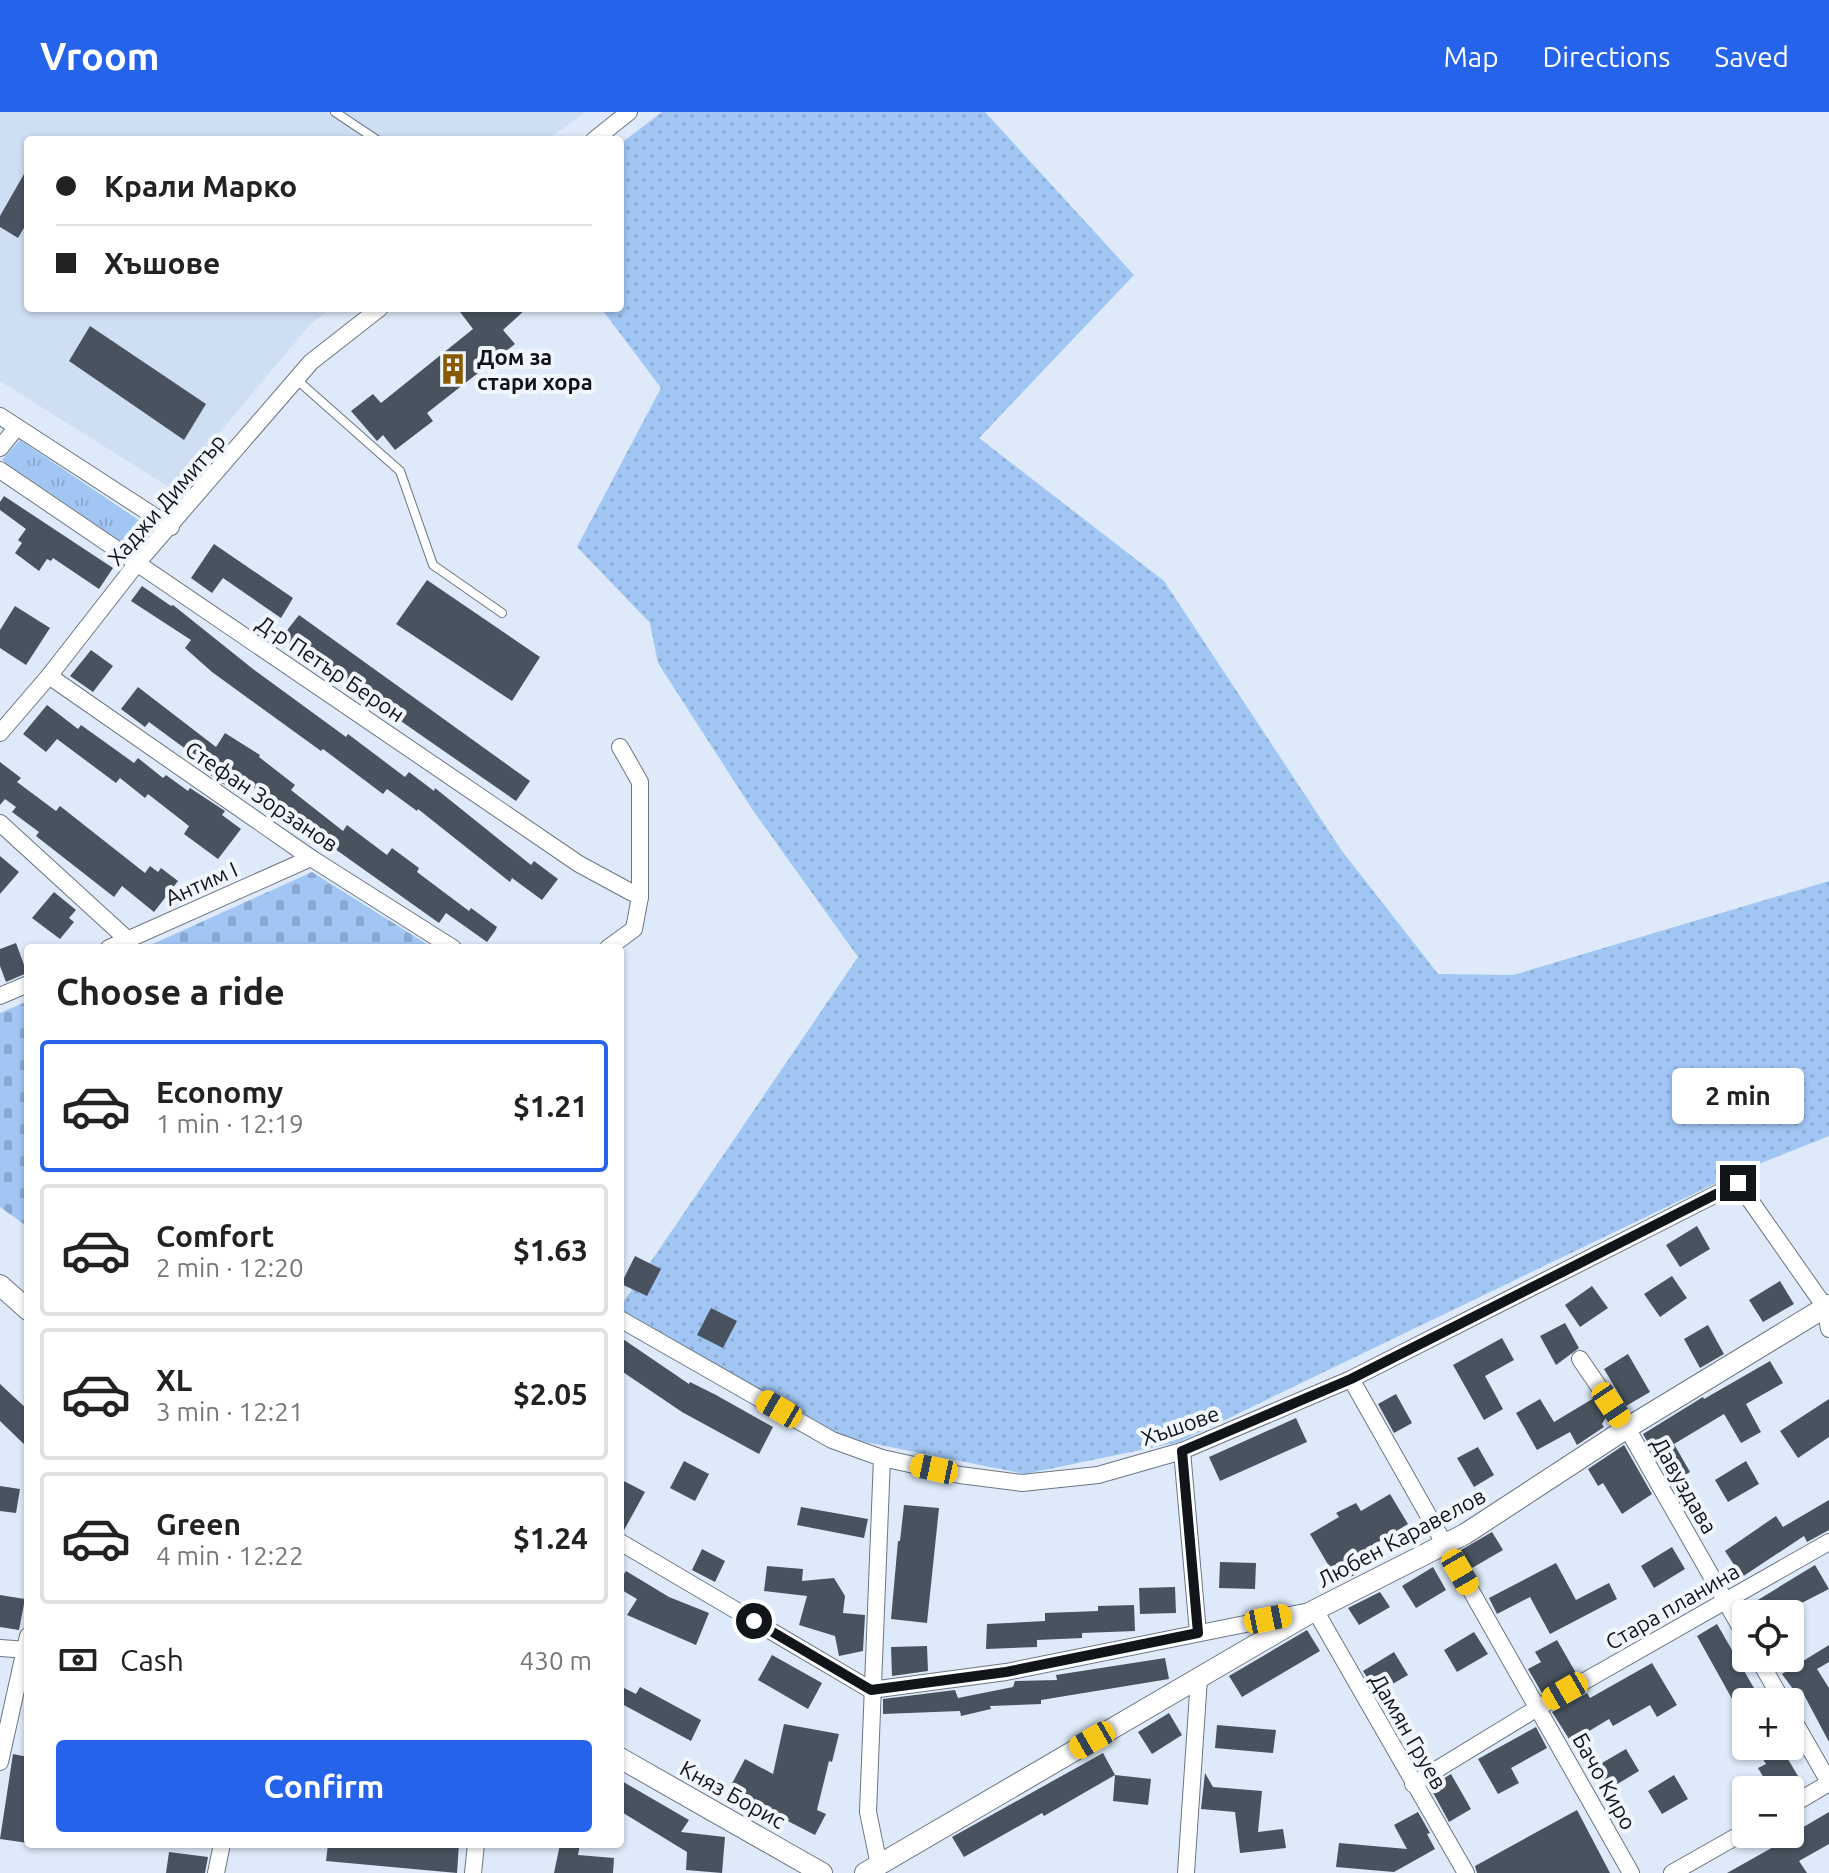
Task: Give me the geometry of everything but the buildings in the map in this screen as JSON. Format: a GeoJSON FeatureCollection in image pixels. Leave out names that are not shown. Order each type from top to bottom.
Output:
{"type":"FeatureCollection","features":[{"type":"Feature","properties":{"kind":"street"},"geometry":{"type":"LineString","coordinates":[[599,136],[629,112]]}},
{"type":"Feature","properties":{"kind":"street","name":"Хаджи Димитър"},"geometry":{"type":"LineString","coordinates":[[0,733],[138,562],[311,362],[375,312]]}},
{"type":"Feature","properties":{"kind":"street"},"geometry":{"type":"LineString","coordinates":[[0,416],[171,527]]}},
{"type":"Feature","properties":{"kind":"street"},"geometry":{"type":"LineString","coordinates":[[0,448],[17,427]]}},
{"type":"Feature","properties":{"kind":"street","name":"Д-р Петър Берон"},"geometry":{"type":"LineString","coordinates":[[0,470],[579,864],[640,897]]}},
{"type":"Feature","properties":{"kind":"street","name":"Стефан Зорзанов"},"geometry":{"type":"LineString","coordinates":[[49,676],[311,858],[447,944]]}},
{"type":"Feature","properties":{"kind":"street"},"geometry":{"type":"LineString","coordinates":[[613,944],[634,929],[640,897],[640,782],[620,747]]}},
{"type":"Feature","properties":{"kind":"street"},"geometry":{"type":"LineString","coordinates":[[0,823],[128,940]]}},
{"type":"Feature","properties":{"kind":"street","name":"Антим I"},"geometry":{"type":"LineString","coordinates":[[118,944],[311,858]]}},
{"type":"Feature","properties":{"kind":"street"},"geometry":{"type":"LineString","coordinates":[[0,996],[24,986]]}},
{"type":"Feature","properties":{"kind":"street","name":"Хъшове"},"geometry":{"type":"LineString","coordinates":[[624,1321],[832,1440],[882,1458],[960,1475],[1022,1483],[1098,1475],[1182,1451],[1351,1379],[1738,1183],[1827,1306]]}},
{"type":"Feature","properties":{"kind":"street"},"geometry":{"type":"LineString","coordinates":[[0,1285],[24,1306]]}},
{"type":"Feature","properties":{"kind":"street"},"geometry":{"type":"LineString","coordinates":[[1827,1306],[1829,1329]]}},
{"type":"Feature","properties":{"kind":"street","name":"Любен Каравелов"},"geometry":{"type":"LineString","coordinates":[[872,1869],[1315,1610],[1465,1534],[1627,1428],[1827,1306]]}},
{"type":"Feature","properties":{"kind":"street","name":"Давуздава"},"geometry":{"type":"LineString","coordinates":[[1580,1359],[1627,1428],[1732,1612]]}},
{"type":"Feature","properties":{"kind":"street","name":"Бачо Киро"},"geometry":{"type":"LineString","coordinates":[[1351,1379],[1631,1873]]}},
{"type":"Feature","properties":{"kind":"street"},"geometry":{"type":"LineString","coordinates":[[1182,1451],[1198,1633]]}},
{"type":"Feature","properties":{"kind":"street"},"geometry":{"type":"LineString","coordinates":[[872,1869],[868,1812],[882,1458]]}},
{"type":"Feature","properties":{"kind":"street","name":"Стара планина"},"geometry":{"type":"LineString","coordinates":[[1413,1784],[1539,1707],[1829,1542]]}},
{"type":"Feature","properties":{"kind":"street"},"geometry":{"type":"LineString","coordinates":[[624,1544],[871,1690],[1006,1672],[1315,1610]]}},
{"type":"Feature","properties":{"kind":"street","name":"Дамян Груев"},"geometry":{"type":"LineString","coordinates":[[1315,1610],[1466,1873]]}},
{"type":"Feature","properties":{"kind":"street"},"geometry":{"type":"LineString","coordinates":[[0,1648],[24,1646]]}},
{"type":"Feature","properties":{"kind":"street"},"geometry":{"type":"LineString","coordinates":[[0,1762],[24,1659]]}},
{"type":"Feature","properties":{"kind":"street"},"geometry":{"type":"LineString","coordinates":[[1186,1873],[1199,1678]]}},
{"type":"Feature","properties":{"kind":"street"},"geometry":{"type":"LineString","coordinates":[[1804,1739],[1829,1783],[1804,1798]]}},
{"type":"Feature","properties":{"kind":"street","name":"Княз Борис"},"geometry":{"type":"LineString","coordinates":[[624,1760],[798,1864],[822,1873]]}},
{"type":"Feature","properties":{"kind":"street"},"geometry":{"type":"LineString","coordinates":[[1672,1873],[1732,1839]]}},
{"type":"Feature","properties":{"kind":"street"},"geometry":{"type":"LineString","coordinates":[[216,1873],[221,1848]]}},
{"type":"Feature","properties":{"kind":"street"},"geometry":{"type":"LineString","coordinates":[[473,1873],[476,1848]]}},
{"type":"Feature","properties":{"kind":"lane"},"geometry":{"type":"LineString","coordinates":[[335,112],[371,136]]}},
{"type":"Feature","properties":{"kind":"lane"},"geometry":{"type":"LineString","coordinates":[[296,379],[400,471],[433,565],[502,613]]}},
{"type":"Feature","properties":{"kind":"shaded area"},"geometry":{"type":"Polygon","coordinates":[[[0,112],[585,112],[552,136],[24,136],[24,312],[326,312],[308,327],[172,489],[0,381],[0,112]]]}},
{"type":"Feature","properties":{"kind":"green space"},"geometry":{"type":"Polygon","coordinates":[[[662,112],[985,112],[1134,275],[979,438],[1164,581],[1342,851],[1438,974],[1513,975],[1829,881],[1829,1136],[1741,1171],[1179,1442],[1025,1474],[835,1436],[624,1315],[624,1301],[858,957],[752,809],[658,663],[650,623],[577,547],[661,388],[604,312],[624,312],[624,141],[662,112]]]}},
{"type":"Feature","properties":{"kind":"green space"},"geometry":{"type":"Polygon","coordinates":[[[20,440],[143,523],[124,544],[2,460],[20,440]]]}},
{"type":"Feature","properties":{"kind":"green space"},"geometry":{"type":"Polygon","coordinates":[[[312,872],[427,944],[153,944],[312,872]]]}},
{"type":"Feature","properties":{"kind":"green space"},"geometry":{"type":"Polygon","coordinates":[[[24,1003],[24,1224],[0,1207],[0,1013],[24,1003]]]}},
{"type":"Feature","properties":{"kind":"place","name":"Дом за стари хора"},"geometry":{"type":"Point","coordinates":[453,369]}},
{"type":"Feature","properties":{"kind":"route"},"geometry":{"type":"LineString","coordinates":[[754,1621],[871,1690],[1006,1672],[1198,1633],[1182,1451],[1351,1379],[1738,1183]]}}]}
